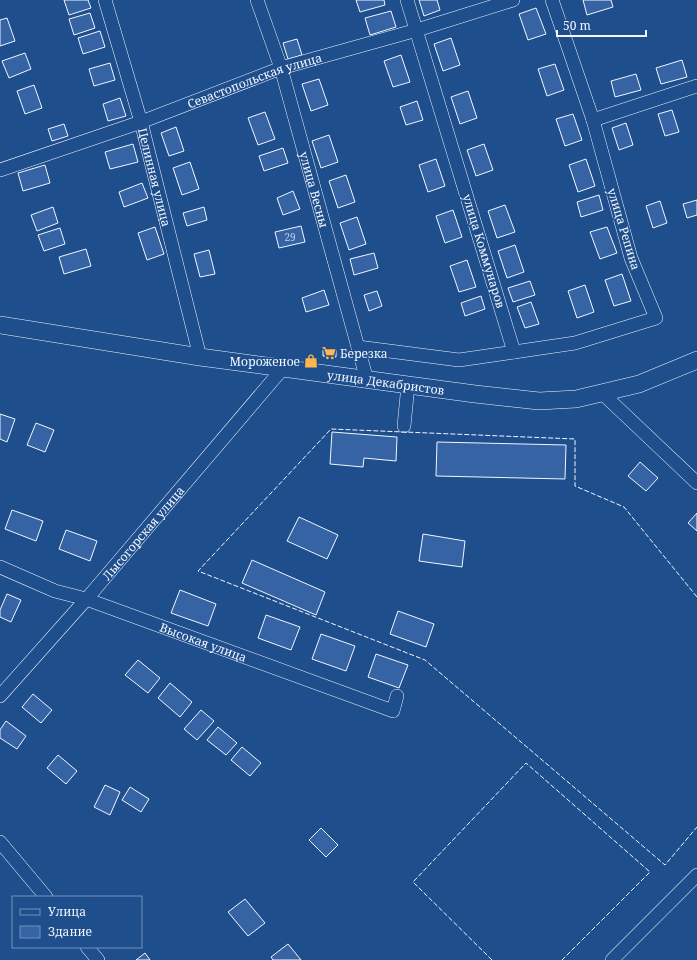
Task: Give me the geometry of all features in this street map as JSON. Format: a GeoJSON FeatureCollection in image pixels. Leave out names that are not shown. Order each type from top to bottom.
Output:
{"type":"FeatureCollection","features":[{"type":"Feature","properties":{"kind":"main road","name":"улица Декабристов"},"geometry":{"type":"LineString","coordinates":[[0,326],[200,357],[284,367],[367,380],[539,401],[576,399],[639,384],[697,360]]}},
{"type":"Feature","properties":{"kind":"street","name":"Целинная улица"},"geometry":{"type":"LineString","coordinates":[[105,0],[141,122],[200,357]]}},
{"type":"Feature","properties":{"kind":"street","name":"улица Весны"},"geometry":{"type":"LineString","coordinates":[[258,0],[281,68],[367,380]]}},
{"type":"Feature","properties":{"kind":"street","name":"улица Коммунаров"},"geometry":{"type":"LineString","coordinates":[[407,0],[514,352]]}},
{"type":"Feature","properties":{"kind":"street","name":"Севастопольская улица"},"geometry":{"type":"LineString","coordinates":[[0,170],[141,122],[281,68],[417,30],[513,0]]}},
{"type":"Feature","properties":{"kind":"street","name":"улица Репина"},"geometry":{"type":"LineString","coordinates":[[514,352],[575,343],[656,318],[631,258],[593,120],[552,0]]}},
{"type":"Feature","properties":{"kind":"street"},"geometry":{"type":"LineString","coordinates":[[593,120],[697,86]]}},
{"type":"Feature","properties":{"kind":"street"},"geometry":{"type":"LineString","coordinates":[[358,347],[459,360],[514,352]]}},
{"type":"Feature","properties":{"kind":"street","name":"Лысогорская улица"},"geometry":{"type":"LineString","coordinates":[[0,696],[86,599],[284,367]]}},
{"type":"Feature","properties":{"kind":"street"},"geometry":{"type":"LineString","coordinates":[[404,426],[408,385]]}},
{"type":"Feature","properties":{"kind":"street"},"geometry":{"type":"LineString","coordinates":[[602,393],[697,483]]}},
{"type":"Feature","properties":{"kind":"street","name":"Высокая улица"},"geometry":{"type":"LineString","coordinates":[[0,567],[55,591],[86,599],[393,711],[397,696]]}},
{"type":"Feature","properties":{"kind":"street"},"geometry":{"type":"LineString","coordinates":[[0,842],[45,896]]}},
{"type":"Feature","properties":{"kind":"street"},"geometry":{"type":"LineString","coordinates":[[612,960],[697,875]]}},
{"type":"Feature","properties":{"kind":"street"},"geometry":{"type":"LineString","coordinates":[[88,948],[98,960]]}},
{"type":"Feature","properties":{"kind":"building"},"geometry":{"type":"Polygon","coordinates":[[[64,0],[88,0],[91,8],[69,15],[64,0]]]}},
{"type":"Feature","properties":{"kind":"building"},"geometry":{"type":"Polygon","coordinates":[[[356,0],[384,0],[385,5],[360,12],[356,0]]]}},
{"type":"Feature","properties":{"kind":"building"},"geometry":{"type":"Polygon","coordinates":[[[419,0],[437,0],[440,10],[424,16],[419,0]]]}},
{"type":"Feature","properties":{"kind":"building"},"geometry":{"type":"Polygon","coordinates":[[[583,0],[611,0],[613,7],[587,15],[583,0]]]}},
{"type":"Feature","properties":{"kind":"building"},"geometry":{"type":"Polygon","coordinates":[[[536,8],[546,34],[528,40],[519,14],[536,8]]]}},
{"type":"Feature","properties":{"kind":"building"},"geometry":{"type":"Polygon","coordinates":[[[391,11],[396,27],[370,35],[365,18],[391,11]]]}},
{"type":"Feature","properties":{"kind":"building"},"geometry":{"type":"Polygon","coordinates":[[[90,13],[95,28],[74,35],[69,19],[90,13]]]}},
{"type":"Feature","properties":{"kind":"building"},"geometry":{"type":"Polygon","coordinates":[[[7,18],[15,41],[0,46],[0,20],[7,18]]]}},
{"type":"Feature","properties":{"kind":"building"},"geometry":{"type":"Polygon","coordinates":[[[100,31],[105,47],[83,54],[78,38],[100,31]]]}},
{"type":"Feature","properties":{"kind":"building"},"geometry":{"type":"Polygon","coordinates":[[[451,38],[460,65],[443,71],[434,44],[451,38]]]}},
{"type":"Feature","properties":{"kind":"building"},"geometry":{"type":"Polygon","coordinates":[[[297,39],[302,55],[288,59],[283,43],[297,39]]]}},
{"type":"Feature","properties":{"kind":"building"},"geometry":{"type":"Polygon","coordinates":[[[25,53],[31,69],[9,78],[2,61],[25,53]]]}},
{"type":"Feature","properties":{"kind":"building"},"geometry":{"type":"Polygon","coordinates":[[[401,55],[410,82],[393,87],[384,61],[401,55]]]}},
{"type":"Feature","properties":{"kind":"building"},"geometry":{"type":"Polygon","coordinates":[[[682,60],[687,77],[661,84],[656,68],[682,60]]]}},
{"type":"Feature","properties":{"kind":"building"},"geometry":{"type":"Polygon","coordinates":[[[110,63],[115,80],[94,86],[89,69],[110,63]]]}},
{"type":"Feature","properties":{"kind":"building"},"geometry":{"type":"Polygon","coordinates":[[[555,64],[564,90],[547,96],[538,69],[555,64]]]}},
{"type":"Feature","properties":{"kind":"building"},"geometry":{"type":"Polygon","coordinates":[[[636,74],[641,90],[615,97],[611,81],[636,74]]]}},
{"type":"Feature","properties":{"kind":"building"},"geometry":{"type":"Polygon","coordinates":[[[319,79],[328,105],[311,111],[302,84],[319,79]]]}},
{"type":"Feature","properties":{"kind":"building"},"geometry":{"type":"Polygon","coordinates":[[[34,85],[42,108],[25,114],[17,91],[34,85]]]}},
{"type":"Feature","properties":{"kind":"building"},"geometry":{"type":"Polygon","coordinates":[[[468,91],[477,118],[460,124],[451,97],[468,91]]]}},
{"type":"Feature","properties":{"kind":"building"},"geometry":{"type":"Polygon","coordinates":[[[120,98],[126,116],[108,121],[103,104],[120,98]]]}},
{"type":"Feature","properties":{"kind":"building"},"geometry":{"type":"Polygon","coordinates":[[[417,101],[423,120],[406,125],[400,107],[417,101]]]}},
{"type":"Feature","properties":{"kind":"building"},"geometry":{"type":"Polygon","coordinates":[[[672,110],[679,132],[665,136],[658,114],[672,110]]]}},
{"type":"Feature","properties":{"kind":"building"},"geometry":{"type":"Polygon","coordinates":[[[265,112],[275,139],[258,145],[248,118],[265,112]]]}},
{"type":"Feature","properties":{"kind":"building"},"geometry":{"type":"Polygon","coordinates":[[[573,114],[582,140],[565,146],[556,119],[573,114]]]}},
{"type":"Feature","properties":{"kind":"building"},"geometry":{"type":"Polygon","coordinates":[[[626,123],[633,145],[619,150],[612,128],[626,123]]]}},
{"type":"Feature","properties":{"kind":"building"},"geometry":{"type":"Polygon","coordinates":[[[64,124],[68,136],[52,141],[48,129],[64,124]]]}},
{"type":"Feature","properties":{"kind":"building"},"geometry":{"type":"Polygon","coordinates":[[[176,127],[184,151],[169,156],[161,133],[176,127]]]}},
{"type":"Feature","properties":{"kind":"building"},"geometry":{"type":"Polygon","coordinates":[[[329,135],[338,162],[321,168],[312,141],[329,135]]]}},
{"type":"Feature","properties":{"kind":"building"},"geometry":{"type":"Polygon","coordinates":[[[133,144],[138,162],[110,169],[105,152],[133,144]]]}},
{"type":"Feature","properties":{"kind":"building"},"geometry":{"type":"Polygon","coordinates":[[[484,144],[493,170],[476,176],[467,150],[484,144]]]}},
{"type":"Feature","properties":{"kind":"building"},"geometry":{"type":"Polygon","coordinates":[[[283,148],[288,163],[264,171],[259,156],[283,148]]]}},
{"type":"Feature","properties":{"kind":"building"},"geometry":{"type":"Polygon","coordinates":[[[436,159],[445,186],[428,192],[419,165],[436,159]]]}},
{"type":"Feature","properties":{"kind":"building"},"geometry":{"type":"Polygon","coordinates":[[[586,159],[595,186],[578,192],[569,165],[586,159]]]}},
{"type":"Feature","properties":{"kind":"building"},"geometry":{"type":"Polygon","coordinates":[[[190,162],[199,189],[182,195],[173,168],[190,162]]]}},
{"type":"Feature","properties":{"kind":"building"},"geometry":{"type":"Polygon","coordinates":[[[45,165],[50,183],[23,191],[18,173],[45,165]]]}},
{"type":"Feature","properties":{"kind":"building"},"geometry":{"type":"Polygon","coordinates":[[[346,175],[355,202],[338,208],[329,181],[346,175]]]}},
{"type":"Feature","properties":{"kind":"building"},"geometry":{"type":"Polygon","coordinates":[[[142,183],[148,198],[124,207],[119,192],[142,183]]]}},
{"type":"Feature","properties":{"kind":"building"},"geometry":{"type":"Polygon","coordinates":[[[293,191],[300,209],[283,215],[277,198],[293,191]]]}},
{"type":"Feature","properties":{"kind":"building"},"geometry":{"type":"Polygon","coordinates":[[[599,195],[603,210],[581,217],[577,202],[599,195]]]}},
{"type":"Feature","properties":{"kind":"building"},"geometry":{"type":"Polygon","coordinates":[[[697,200],[697,215],[687,218],[683,204],[697,200]]]}},
{"type":"Feature","properties":{"kind":"building"},"geometry":{"type":"Polygon","coordinates":[[[660,201],[667,223],[653,228],[646,206],[660,201]]]}},
{"type":"Feature","properties":{"kind":"building"},"geometry":{"type":"Polygon","coordinates":[[[505,205],[515,232],[497,238],[488,211],[505,205]]]}},
{"type":"Feature","properties":{"kind":"building"},"geometry":{"type":"Polygon","coordinates":[[[53,207],[58,223],[37,231],[31,215],[53,207]]]}},
{"type":"Feature","properties":{"kind":"building"},"geometry":{"type":"Polygon","coordinates":[[[204,207],[207,220],[187,226],[183,213],[204,207]]]}},
{"type":"Feature","properties":{"kind":"building"},"geometry":{"type":"Polygon","coordinates":[[[453,210],[462,237],[445,243],[436,216],[453,210]]]}},
{"type":"Feature","properties":{"kind":"building"},"geometry":{"type":"Polygon","coordinates":[[[357,217],[366,244],[349,250],[340,223],[357,217]]]}},
{"type":"Feature","properties":{"kind":"building"},"geometry":{"type":"Polygon","coordinates":[[[301,226],[305,242],[279,248],[275,232],[301,226]]]}},
{"type":"Feature","properties":{"kind":"building"},"geometry":{"type":"Polygon","coordinates":[[[155,227],[164,254],[147,260],[138,233],[155,227]]]}},
{"type":"Feature","properties":{"kind":"building"},"geometry":{"type":"Polygon","coordinates":[[[607,227],[617,253],[600,259],[590,232],[607,227]]]}},
{"type":"Feature","properties":{"kind":"building"},"geometry":{"type":"Polygon","coordinates":[[[60,228],[65,244],[44,251],[38,235],[60,228]]]}},
{"type":"Feature","properties":{"kind":"building"},"geometry":{"type":"Polygon","coordinates":[[[515,245],[524,272],[507,278],[498,251],[515,245]]]}},
{"type":"Feature","properties":{"kind":"building"},"geometry":{"type":"Polygon","coordinates":[[[86,249],[91,266],[64,274],[59,257],[86,249]]]}},
{"type":"Feature","properties":{"kind":"building"},"geometry":{"type":"Polygon","coordinates":[[[209,250],[215,274],[200,277],[194,254],[209,250]]]}},
{"type":"Feature","properties":{"kind":"building"},"geometry":{"type":"Polygon","coordinates":[[[374,253],[378,268],[354,275],[350,259],[374,253]]]}},
{"type":"Feature","properties":{"kind":"building"},"geometry":{"type":"Polygon","coordinates":[[[467,260],[476,287],[459,292],[450,266],[467,260]]]}},
{"type":"Feature","properties":{"kind":"building"},"geometry":{"type":"Polygon","coordinates":[[[622,274],[631,301],[614,306],[605,280],[622,274]]]}},
{"type":"Feature","properties":{"kind":"building"},"geometry":{"type":"Polygon","coordinates":[[[530,281],[535,295],[513,302],[508,288],[530,281]]]}},
{"type":"Feature","properties":{"kind":"building"},"geometry":{"type":"Polygon","coordinates":[[[585,285],[594,312],[577,318],[568,291],[585,285]]]}},
{"type":"Feature","properties":{"kind":"building"},"geometry":{"type":"Polygon","coordinates":[[[324,290],[329,305],[306,312],[302,298],[324,290]]]}},
{"type":"Feature","properties":{"kind":"building"},"geometry":{"type":"Polygon","coordinates":[[[377,291],[382,306],[369,311],[364,295],[377,291]]]}},
{"type":"Feature","properties":{"kind":"building"},"geometry":{"type":"Polygon","coordinates":[[[481,296],[485,309],[465,316],[461,303],[481,296]]]}},
{"type":"Feature","properties":{"kind":"building"},"geometry":{"type":"Polygon","coordinates":[[[531,302],[539,324],[525,328],[517,307],[531,302]]]}},
{"type":"Feature","properties":{"kind":"building","name":"Березка"},"geometry":{"type":"Polygon","coordinates":[[[323,349],[336,350],[336,357],[323,356],[323,349]]]}},
{"type":"Feature","properties":{"kind":"building"},"geometry":{"type":"Polygon","coordinates":[[[0,414],[15,419],[7,442],[0,439],[0,414]]]}},
{"type":"Feature","properties":{"kind":"building"},"geometry":{"type":"Polygon","coordinates":[[[36,423],[54,430],[45,452],[27,445],[36,423]]]}},
{"type":"Feature","properties":{"kind":"building"},"geometry":{"type":"Polygon","coordinates":[[[332,432],[397,437],[396,461],[364,458],[363,467],[330,464],[332,432]]]}},
{"type":"Feature","properties":{"kind":"building"},"geometry":{"type":"Polygon","coordinates":[[[437,442],[566,445],[565,479],[436,476],[437,442]]]}},
{"type":"Feature","properties":{"kind":"building"},"geometry":{"type":"Polygon","coordinates":[[[640,462],[658,478],[646,491],[628,476],[640,462]]]}},
{"type":"Feature","properties":{"kind":"building"},"geometry":{"type":"Polygon","coordinates":[[[12,510],[43,521],[36,541],[5,529],[12,510]]]}},
{"type":"Feature","properties":{"kind":"building"},"geometry":{"type":"Polygon","coordinates":[[[697,513],[697,531],[688,523],[697,513]]]}},
{"type":"Feature","properties":{"kind":"building"},"geometry":{"type":"Polygon","coordinates":[[[299,517],[338,535],[327,559],[287,541],[299,517]]]}},
{"type":"Feature","properties":{"kind":"building"},"geometry":{"type":"Polygon","coordinates":[[[66,530],[97,541],[90,561],[59,549],[66,530]]]}},
{"type":"Feature","properties":{"kind":"building"},"geometry":{"type":"Polygon","coordinates":[[[423,534],[465,541],[462,567],[419,561],[423,534]]]}},
{"type":"Feature","properties":{"kind":"building"},"geometry":{"type":"Polygon","coordinates":[[[252,560],[325,592],[316,615],[242,583],[252,560]]]}},
{"type":"Feature","properties":{"kind":"building"},"geometry":{"type":"Polygon","coordinates":[[[180,590],[216,604],[208,626],[171,613],[180,590]]]}},
{"type":"Feature","properties":{"kind":"building"},"geometry":{"type":"Polygon","coordinates":[[[7,594],[21,600],[11,622],[0,617],[0,610],[7,594]]]}},
{"type":"Feature","properties":{"kind":"building"},"geometry":{"type":"Polygon","coordinates":[[[398,611],[434,624],[426,647],[390,634],[398,611]]]}},
{"type":"Feature","properties":{"kind":"building"},"geometry":{"type":"Polygon","coordinates":[[[266,615],[300,627],[291,650],[258,638],[266,615]]]}},
{"type":"Feature","properties":{"kind":"building"},"geometry":{"type":"Polygon","coordinates":[[[321,634],[355,646],[346,671],[312,659],[321,634]]]}},
{"type":"Feature","properties":{"kind":"building"},"geometry":{"type":"Polygon","coordinates":[[[376,654],[408,665],[399,688],[368,677],[376,654]]]}},
{"type":"Feature","properties":{"kind":"building"},"geometry":{"type":"Polygon","coordinates":[[[138,660],[160,678],[148,693],[125,675],[138,660]]]}},
{"type":"Feature","properties":{"kind":"building"},"geometry":{"type":"Polygon","coordinates":[[[170,683],[192,702],[180,717],[158,698],[170,683]]]}},
{"type":"Feature","properties":{"kind":"building"},"geometry":{"type":"Polygon","coordinates":[[[33,694],[52,710],[41,723],[22,707],[33,694]]]}},
{"type":"Feature","properties":{"kind":"building"},"geometry":{"type":"Polygon","coordinates":[[[201,710],[214,721],[197,740],[184,729],[201,710]]]}},
{"type":"Feature","properties":{"kind":"building"},"geometry":{"type":"Polygon","coordinates":[[[6,721],[26,736],[17,749],[0,738],[0,730],[6,721]]]}},
{"type":"Feature","properties":{"kind":"building"},"geometry":{"type":"Polygon","coordinates":[[[218,727],[237,743],[226,755],[207,740],[218,727]]]}},
{"type":"Feature","properties":{"kind":"building"},"geometry":{"type":"Polygon","coordinates":[[[242,747],[261,763],[250,776],[231,760],[242,747]]]}},
{"type":"Feature","properties":{"kind":"building"},"geometry":{"type":"Polygon","coordinates":[[[58,755],[77,771],[66,784],[47,768],[58,755]]]}},
{"type":"Feature","properties":{"kind":"building"},"geometry":{"type":"Polygon","coordinates":[[[105,785],[120,792],[110,815],[94,807],[105,785]]]}},
{"type":"Feature","properties":{"kind":"building"},"geometry":{"type":"Polygon","coordinates":[[[130,787],[149,799],[141,812],[122,800],[130,787]]]}},
{"type":"Feature","properties":{"kind":"building"},"geometry":{"type":"Polygon","coordinates":[[[321,828],[338,845],[326,857],[309,840],[321,828]]]}},
{"type":"Feature","properties":{"kind":"building"},"geometry":{"type":"Polygon","coordinates":[[[245,899],[265,923],[248,936],[228,912],[245,899]]]}},
{"type":"Feature","properties":{"kind":"building"},"geometry":{"type":"Polygon","coordinates":[[[288,944],[301,960],[273,960],[271,957],[288,944]]]}},
{"type":"Feature","properties":{"kind":"building"},"geometry":{"type":"Polygon","coordinates":[[[145,953],[150,960],[136,960],[145,953]]]}},
{"type":"Feature","properties":{"kind":"fence"},"geometry":{"type":"LineString","coordinates":[[697,597],[624,507],[575,486],[575,439],[331,429],[198,571],[425,660],[665,865],[697,827]]}},
{"type":"Feature","properties":{"kind":"fence"},"geometry":{"type":"LineString","coordinates":[[492,960],[413,882],[526,763],[650,872],[562,960]]}},
{"type":"Feature","properties":{"kind":"place","name":"Березка"},"geometry":{"type":"Point","coordinates":[329,353]}},
{"type":"Feature","properties":{"kind":"place","name":"Мороженое"},"geometry":{"type":"Point","coordinates":[311,361]}}]}
